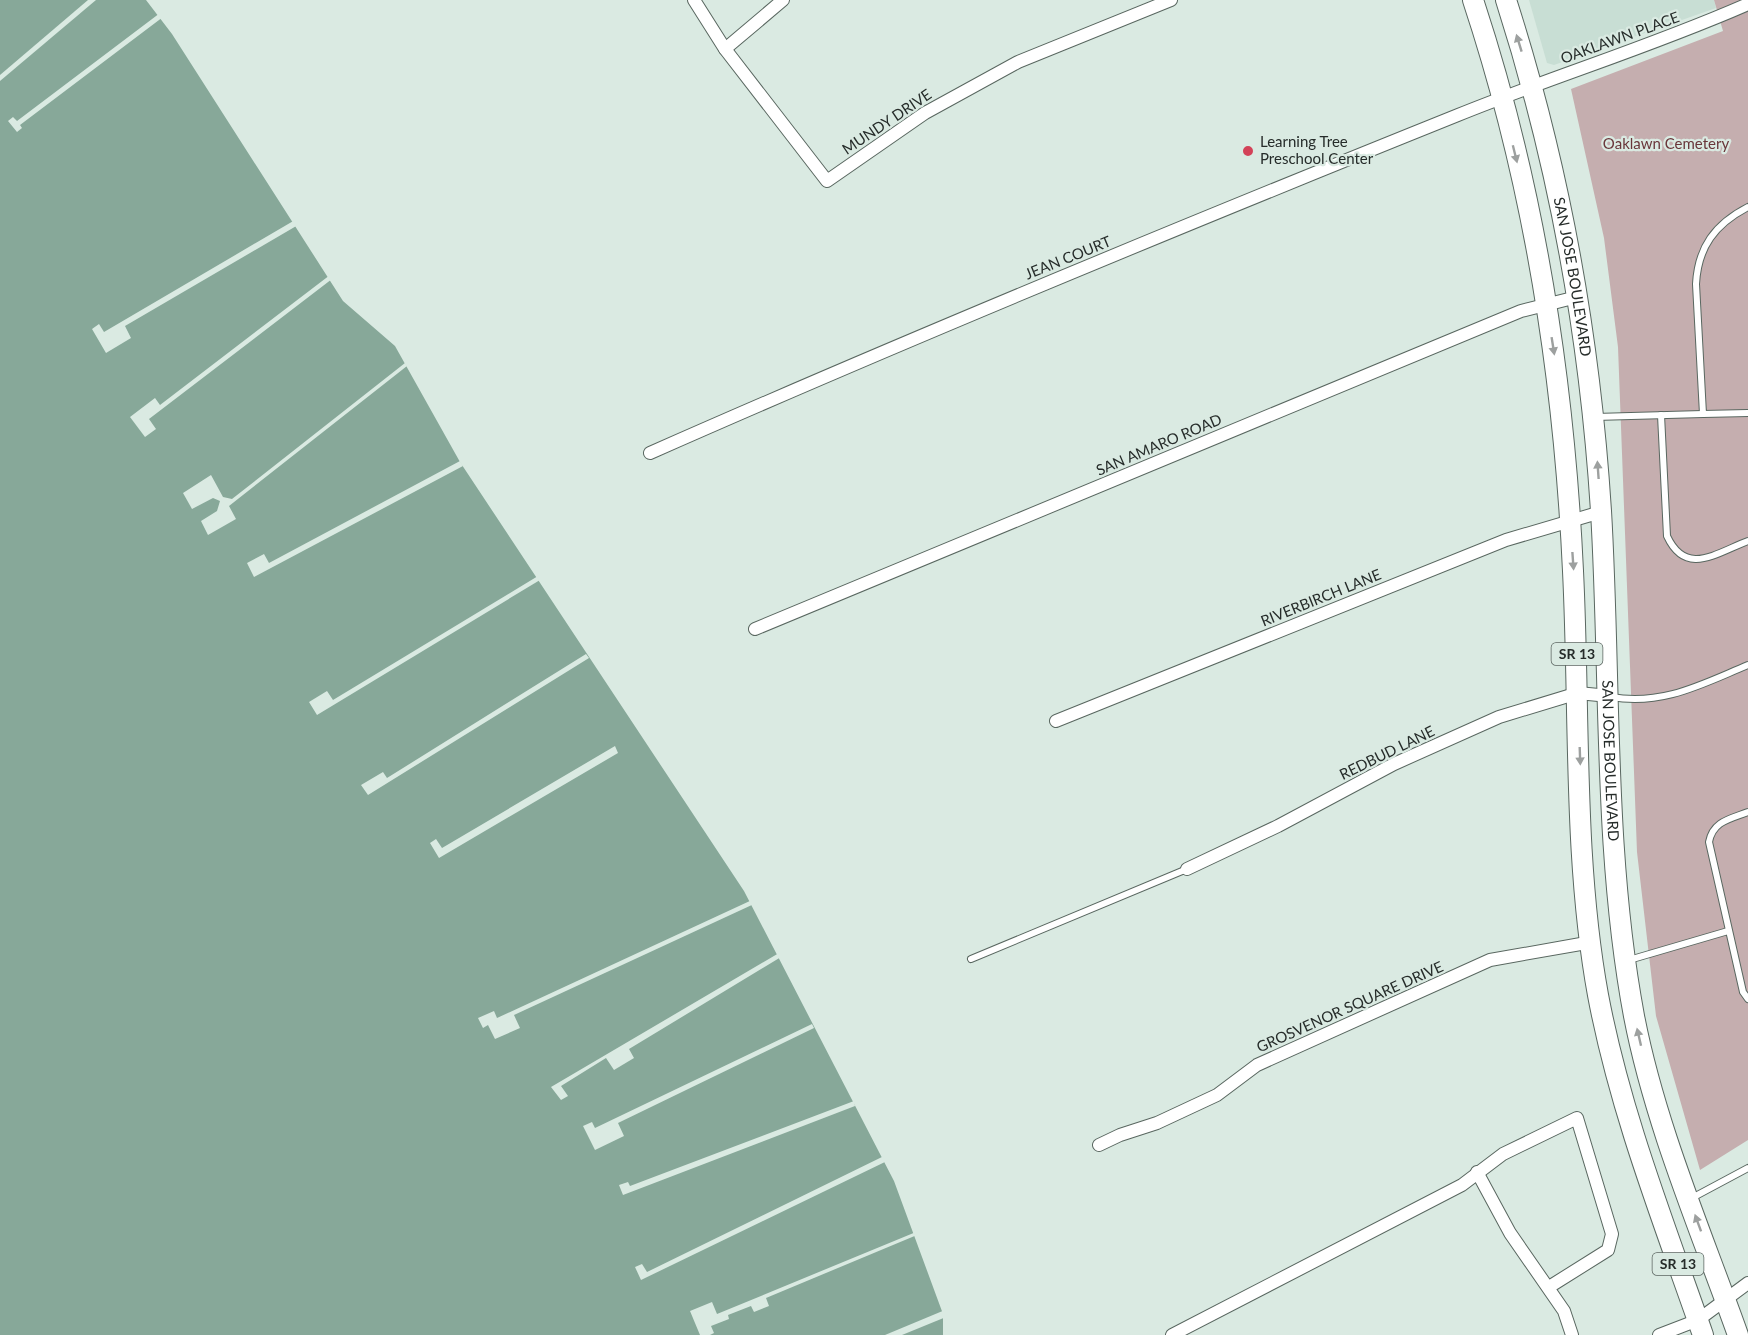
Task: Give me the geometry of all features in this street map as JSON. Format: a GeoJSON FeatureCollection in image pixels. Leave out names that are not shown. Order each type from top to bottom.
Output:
{"type":"FeatureCollection","features":[{"type":"Feature","properties":{"kind":"main road","name":"SAN JOSE BOULEVARD"},"geometry":{"type":"LineString","coordinates":[[1473,0],[1501,98],[1533,231],[1546,305],[1563,432],[1578,693],[1584,867],[1598,993],[1616,1071],[1643,1165],[1700,1327]]}},
{"type":"Feature","properties":{"kind":"main road","name":"SAN JOSE BOULEVARD"},"geometry":{"type":"LineString","coordinates":[[1506,0],[1532,85],[1553,173],[1577,297],[1593,417],[1601,512],[1616,881],[1634,1017],[1649,1080],[1738,1335]]}},
{"type":"Feature","properties":{"kind":"street","name":"MUNDY DRIVE"},"geometry":{"type":"LineString","coordinates":[[694,0],[725,49],[827,181],[925,113],[1018,62],[1171,0]]}},
{"type":"Feature","properties":{"kind":"street"},"geometry":{"type":"LineString","coordinates":[[725,49],[783,0]]}},
{"type":"Feature","properties":{"kind":"street","name":"OAKLAWN PLACE"},"geometry":{"type":"LineString","coordinates":[[1501,98],[1700,25],[1748,4]]}},
{"type":"Feature","properties":{"kind":"street","name":"JEAN COURT"},"geometry":{"type":"LineString","coordinates":[[650,453],[965,316],[1501,98]]}},
{"type":"Feature","properties":{"kind":"street","name":"SAN AMARO ROAD"},"geometry":{"type":"LineString","coordinates":[[755,629],[1521,311],[1577,297]]}},
{"type":"Feature","properties":{"kind":"street","name":"RIVERBIRCH LANE"},"geometry":{"type":"LineString","coordinates":[[1056,721],[1506,540],[1569,519],[1601,512]]}},
{"type":"Feature","properties":{"kind":"street","name":"REDBUD LANE"},"geometry":{"type":"LineString","coordinates":[[1187,869],[1447,740],[1499,717],[1578,693],[1609,696]]}},
{"type":"Feature","properties":{"kind":"street","name":"GROSVENOR SQUARE DRIVE"},"geometry":{"type":"LineString","coordinates":[[1099,1145],[1120,1134],[1157,1123],[1217,1095],[1257,1065],[1490,960],[1592,942]]}},
{"type":"Feature","properties":{"kind":"street"},"geometry":{"type":"LineString","coordinates":[[1172,1335],[1462,1185],[1503,1154],[1577,1118],[1612,1234],[1608,1250],[1549,1287]]}},
{"type":"Feature","properties":{"kind":"street"},"geometry":{"type":"LineString","coordinates":[[1478,1172],[1510,1233],[1564,1311],[1572,1335]]}},
{"type":"Feature","properties":{"kind":"street"},"geometry":{"type":"LineString","coordinates":[[1659,1335],[1700,1327],[1725,1298],[1748,1283]]}},
{"type":"Feature","properties":{"kind":"lane"},"geometry":{"type":"LineString","coordinates":[[1703,414],[1697,265],[1710,236],[1721,224],[1748,207]]}},
{"type":"Feature","properties":{"kind":"lane"},"geometry":{"type":"LineString","coordinates":[[1593,417],[1748,413]]}},
{"type":"Feature","properties":{"kind":"lane"},"geometry":{"type":"LineString","coordinates":[[1661,415],[1667,536],[1674,550],[1686,559],[1703,559],[1748,541]]}},
{"type":"Feature","properties":{"kind":"lane"},"geometry":{"type":"LineString","coordinates":[[1609,696],[1626,700],[1671,697],[1748,665]]}},
{"type":"Feature","properties":{"kind":"lane"},"geometry":{"type":"LineString","coordinates":[[1748,812],[1717,824],[1711,832],[1709,842],[1743,992],[1748,999]]}},
{"type":"Feature","properties":{"kind":"lane"},"geometry":{"type":"LineString","coordinates":[[971,959],[1187,869]]}},
{"type":"Feature","properties":{"kind":"lane"},"geometry":{"type":"LineString","coordinates":[[1626,961],[1728,931]]}},
{"type":"Feature","properties":{"kind":"lane"},"geometry":{"type":"LineString","coordinates":[[1689,1200],[1748,1168]]}},
{"type":"Feature","properties":{"kind":"shaded area"},"geometry":{"type":"Polygon","coordinates":[[[0,0],[146,0],[172,34],[343,301],[395,346],[460,462],[744,891],[894,1181],[943,1314],[943,1335],[0,1335],[0,0]]]}},
{"type":"Feature","properties":{"kind":"shaded area"},"geometry":{"type":"Polygon","coordinates":[[[1529,0],[1714,0],[1716,8],[1554,65],[1547,63],[1529,0]]]}},
{"type":"Feature","properties":{"kind":"green space","name":"Oaklawn Cemetery"},"geometry":{"type":"Polygon","coordinates":[[[1714,0],[1748,0],[1748,1140],[1700,1170],[1656,1016],[1637,852],[1618,347],[1604,238],[1571,89],[1723,31],[1714,0]]]}},
{"type":"Feature","properties":{"kind":"pier"},"geometry":{"type":"Polygon","coordinates":[[[88,0],[96,0],[0,81],[0,75],[88,0]]]}},
{"type":"Feature","properties":{"kind":"pier"},"geometry":{"type":"Polygon","coordinates":[[[160,13],[163,17],[20,125],[22,128],[17,132],[8,121],[13,117],[17,121],[160,13]]]}},
{"type":"Feature","properties":{"kind":"pier"},"geometry":{"type":"Polygon","coordinates":[[[295,220],[298,225],[125,326],[131,338],[106,353],[92,329],[99,324],[104,332],[295,220]]]}},
{"type":"Feature","properties":{"kind":"pier"},"geometry":{"type":"Polygon","coordinates":[[[330,275],[332,279],[149,419],[156,429],[145,437],[130,417],[155,398],[160,405],[330,275]]]}},
{"type":"Feature","properties":{"kind":"pier"},"geometry":{"type":"Polygon","coordinates":[[[405,363],[407,366],[229,506],[236,519],[208,535],[201,521],[217,511],[220,501],[213,498],[192,509],[183,493],[211,475],[223,497],[232,499],[405,363]]]}},
{"type":"Feature","properties":{"kind":"pier"},"geometry":{"type":"Polygon","coordinates":[[[460,461],[463,466],[254,577],[247,563],[264,554],[269,563],[460,461]]]}},
{"type":"Feature","properties":{"kind":"pier"},"geometry":{"type":"Polygon","coordinates":[[[538,576],[540,580],[317,715],[309,702],[327,691],[333,700],[538,576]]]}},
{"type":"Feature","properties":{"kind":"pier"},"geometry":{"type":"Polygon","coordinates":[[[586,654],[589,658],[368,795],[361,785],[383,772],[387,778],[586,654]]]}},
{"type":"Feature","properties":{"kind":"pier"},"geometry":{"type":"Polygon","coordinates":[[[615,746],[618,753],[439,858],[430,843],[436,839],[442,848],[615,746]]]}},
{"type":"Feature","properties":{"kind":"pier"},"geometry":{"type":"Polygon","coordinates":[[[752,900],[754,904],[514,1015],[520,1028],[495,1039],[488,1025],[483,1028],[478,1018],[494,1011],[497,1018],[752,900]]]}},
{"type":"Feature","properties":{"kind":"pier"},"geometry":{"type":"Polygon","coordinates":[[[779,953],[781,957],[629,1049],[634,1058],[614,1070],[606,1058],[561,1086],[568,1096],[561,1100],[551,1087],[779,953]]]}},
{"type":"Feature","properties":{"kind":"pier"},"geometry":{"type":"Polygon","coordinates":[[[812,1024],[814,1028],[618,1123],[624,1136],[595,1150],[583,1126],[592,1122],[595,1128],[812,1024]]]}},
{"type":"Feature","properties":{"kind":"pier"},"geometry":{"type":"Polygon","coordinates":[[[854,1101],[855,1106],[623,1195],[619,1185],[628,1182],[630,1186],[854,1101]]]}},
{"type":"Feature","properties":{"kind":"pier"},"geometry":{"type":"Polygon","coordinates":[[[884,1156],[887,1161],[641,1280],[635,1267],[642,1264],[647,1272],[884,1156]]]}},
{"type":"Feature","properties":{"kind":"pier"},"geometry":{"type":"Polygon","coordinates":[[[916,1232],[917,1235],[766,1298],[769,1306],[754,1312],[751,1306],[728,1315],[729,1319],[711,1326],[714,1333],[710,1335],[700,1335],[690,1311],[712,1302],[717,1314],[916,1232]]]}},
{"type":"Feature","properties":{"kind":"pier"},"geometry":{"type":"Polygon","coordinates":[[[945,1310],[946,1317],[902,1335],[885,1335],[945,1310]]]}},
{"type":"Feature","properties":{"kind":"place","name":"Learning Tree Preschool Center"},"geometry":{"type":"Point","coordinates":[1248,151]}}]}
